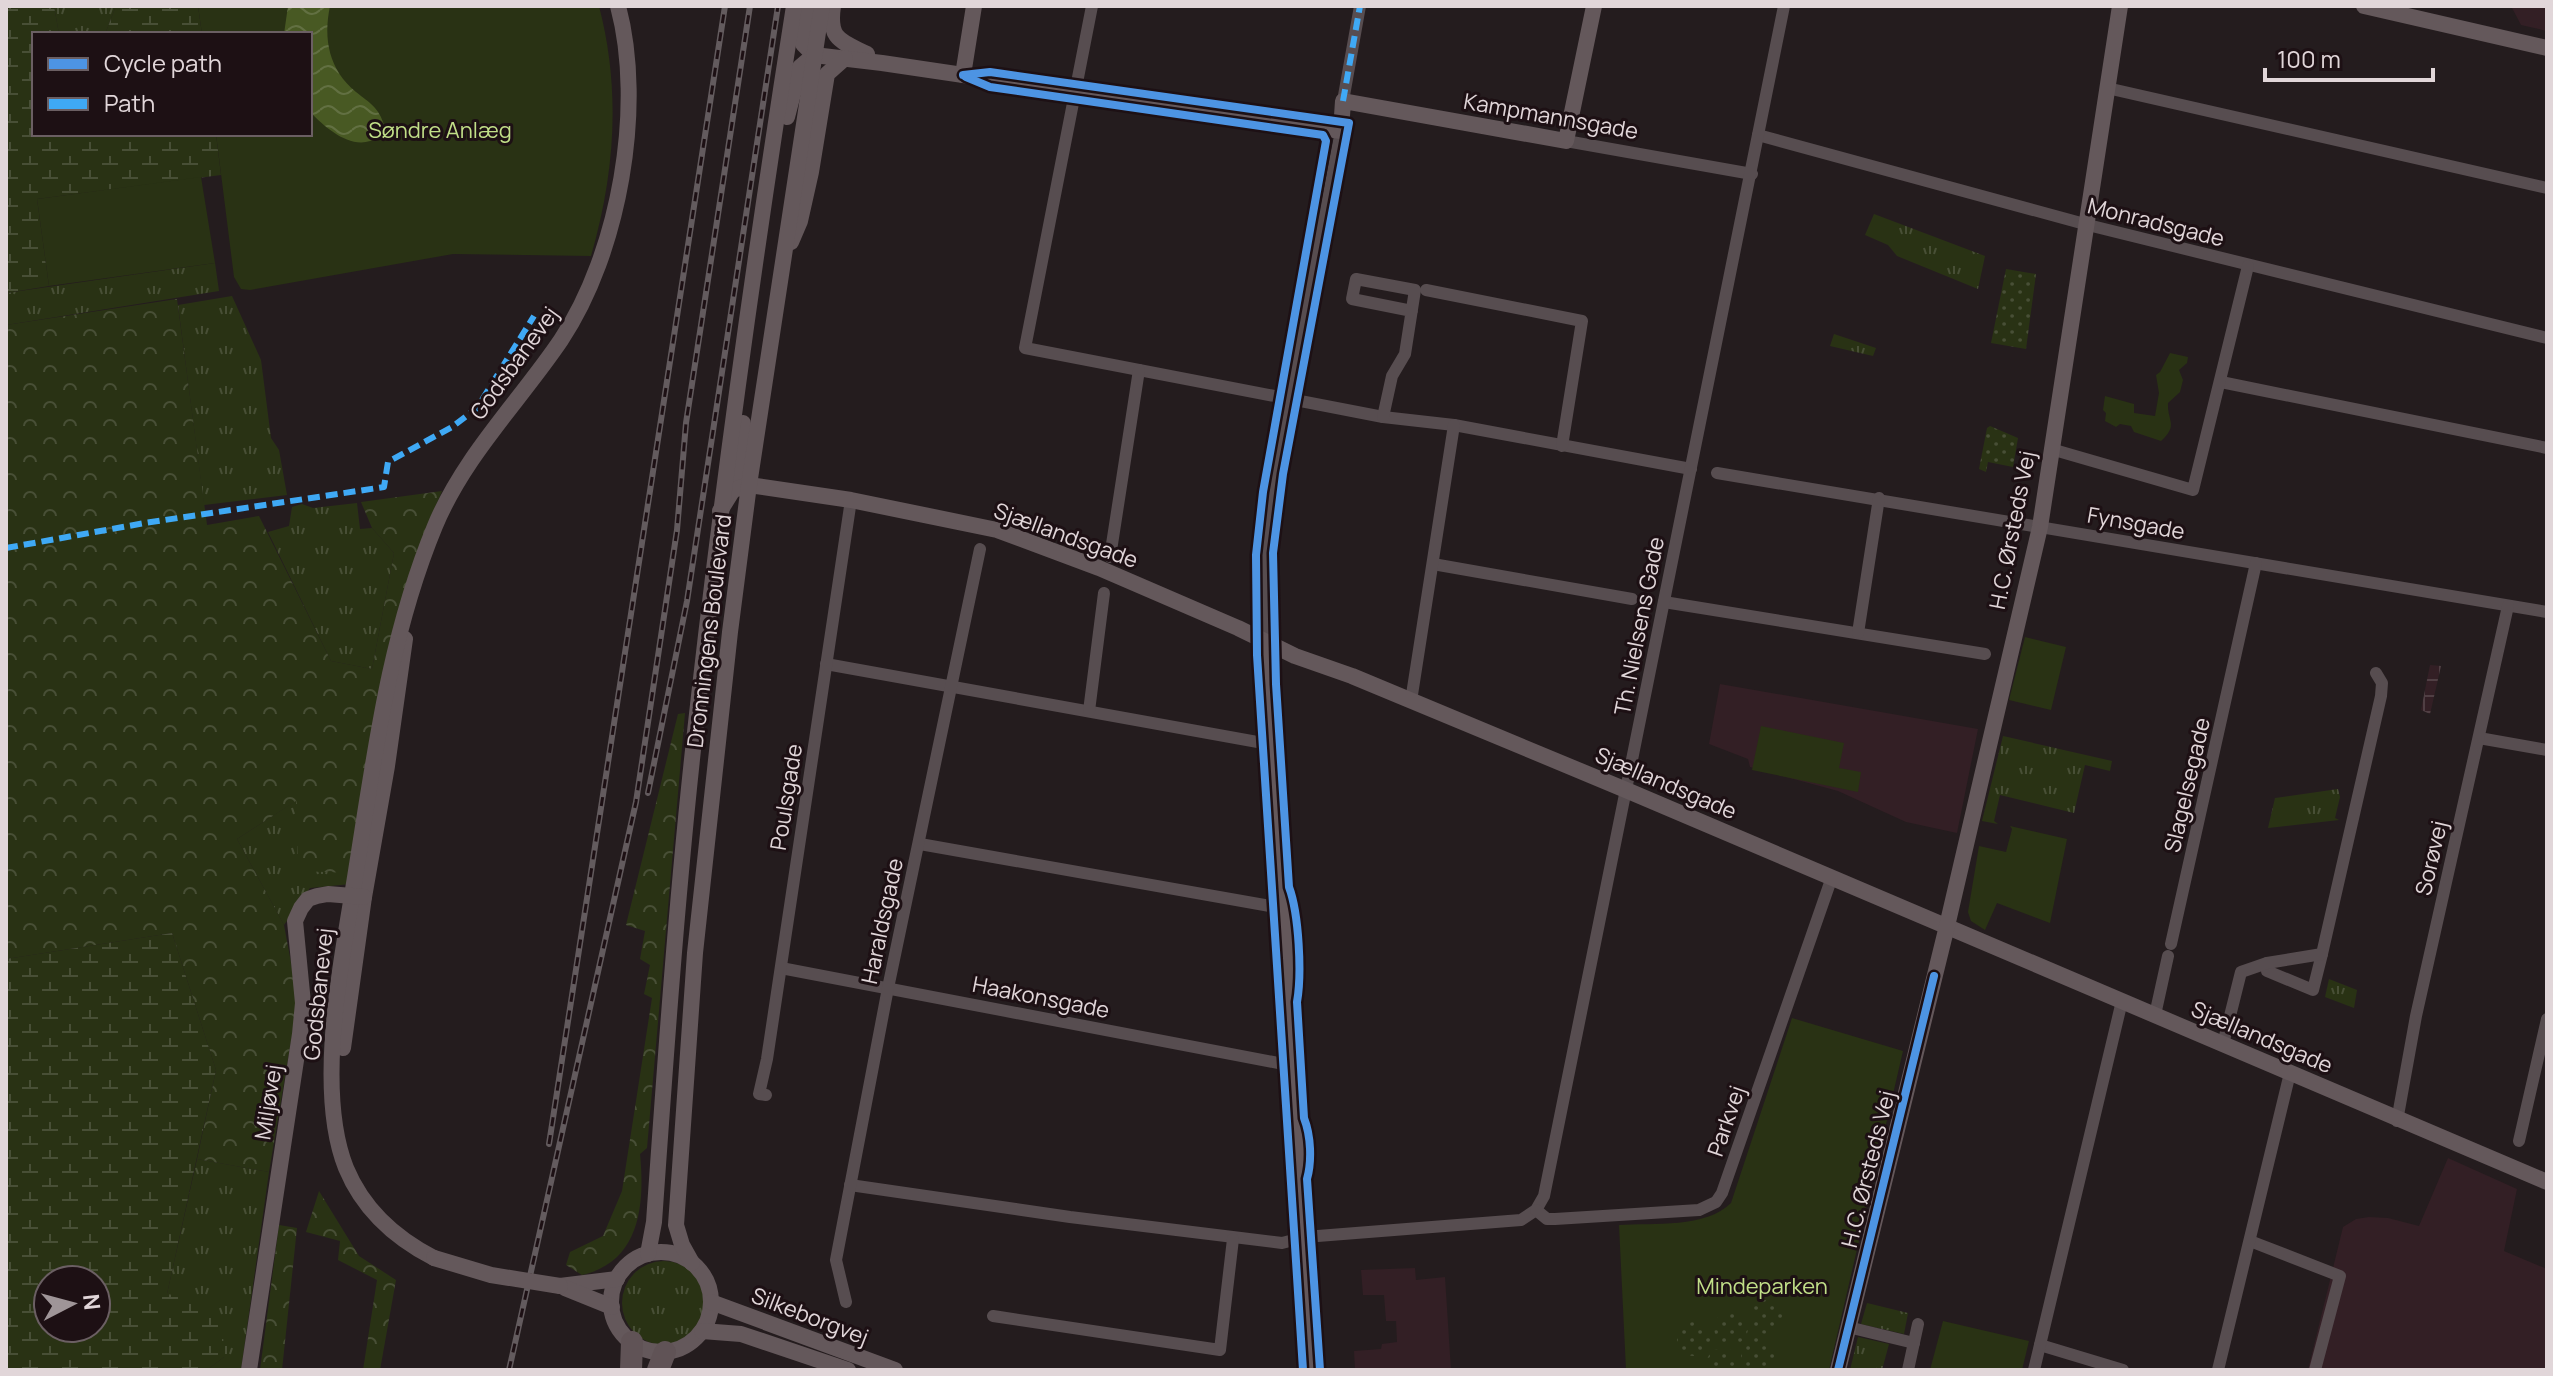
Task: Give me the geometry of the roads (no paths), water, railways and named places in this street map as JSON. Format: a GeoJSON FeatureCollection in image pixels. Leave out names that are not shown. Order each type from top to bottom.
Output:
{"type":"FeatureCollection","features":[{"type":"Feature","properties":{"kind":"highway"},"geometry":{"type":"LineString","coordinates":[[631,1370],[632,1342]]}},
{"type":"Feature","properties":{"kind":"street","name":"Godsbanevej"},"geometry":{"type":"LineString","coordinates":[[607,6],[616,47],[626,130]]}},
{"type":"Feature","properties":{"kind":"street","name":"Godsbanevej"},"geometry":{"type":"LineString","coordinates":[[612,1307],[560,1286],[491,1275],[434,1258],[398,1237],[371,1210],[356,1189],[340,1148],[334,1102],[358,897],[400,680],[407,610],[437,522],[456,486],[477,451],[563,338],[605,248],[622,173],[630,100],[627,46],[618,6]]}},
{"type":"Feature","properties":{"kind":"street","name":"Dronningens Boulevard"},"geometry":{"type":"LineString","coordinates":[[648,1254],[654,1222],[693,752],[720,511],[794,6]]}},
{"type":"Feature","properties":{"kind":"street"},"geometry":{"type":"LineString","coordinates":[[808,6],[803,44],[814,55],[1341,131]]}},
{"type":"Feature","properties":{"kind":"street","name":"Dronningens Boulevard"},"geometry":{"type":"LineString","coordinates":[[692,1263],[676,1225],[695,953],[749,485],[822,6]]}},
{"type":"Feature","properties":{"kind":"street"},"geometry":{"type":"LineString","coordinates":[[833,6],[832,29],[839,40],[882,63]]}},
{"type":"Feature","properties":{"kind":"street"},"geometry":{"type":"LineString","coordinates":[[963,75],[974,6]]}},
{"type":"Feature","properties":{"kind":"street"},"geometry":{"type":"LineString","coordinates":[[1092,6],[1025,348],[1383,417],[1454,425],[1691,469]]}},
{"type":"Feature","properties":{"kind":"street"},"geometry":{"type":"LineString","coordinates":[[1312,1370],[1267,642],[1266,523],[1341,131],[1343,101],[1360,6]]}},
{"type":"Feature","properties":{"kind":"street"},"geometry":{"type":"LineString","coordinates":[[1566,141],[1594,6]]}},
{"type":"Feature","properties":{"kind":"street","name":"Th. Nielsens Gade"},"geometry":{"type":"LineString","coordinates":[[1536,1210],[1544,1196],[1784,6]]}},
{"type":"Feature","properties":{"kind":"street"},"geometry":{"type":"LineString","coordinates":[[2364,6],[2547,48]]}},
{"type":"Feature","properties":{"kind":"street","name":"H.C. Ørsteds Vej"},"geometry":{"type":"LineString","coordinates":[[1838,1370],[1947,926],[2040,527],[2120,9]]}},
{"type":"Feature","properties":{"kind":"street"},"geometry":{"type":"LineString","coordinates":[[772,148],[784,131],[800,67],[814,55]]}},
{"type":"Feature","properties":{"kind":"street"},"geometry":{"type":"LineString","coordinates":[[781,265],[800,221],[827,74],[845,58]]}},
{"type":"Feature","properties":{"kind":"street"},"geometry":{"type":"LineString","coordinates":[[2107,88],[2547,188]]}},
{"type":"Feature","properties":{"kind":"street","name":"Kampmannsgade"},"geometry":{"type":"LineString","coordinates":[[1343,101],[1752,174]]}},
{"type":"Feature","properties":{"kind":"street","name":"Monradsgade"},"geometry":{"type":"LineString","coordinates":[[1758,135],[2248,266],[2547,338]]}},
{"type":"Feature","properties":{"kind":"street"},"geometry":{"type":"LineString","coordinates":[[2051,449],[2193,490],[2248,266]]}},
{"type":"Feature","properties":{"kind":"street"},"geometry":{"type":"LineString","coordinates":[[1383,417],[1392,376],[1405,354],[1412,311],[1415,290],[1356,279],[1352,299],[1412,311]]}},
{"type":"Feature","properties":{"kind":"street"},"geometry":{"type":"LineString","coordinates":[[1426,290],[1582,321],[1562,446]]}},
{"type":"Feature","properties":{"kind":"street"},"geometry":{"type":"LineString","coordinates":[[741,361],[745,400],[739,464],[740,478],[749,485]]}},
{"type":"Feature","properties":{"kind":"street"},"geometry":{"type":"LineString","coordinates":[[1110,557],[1139,370]]}},
{"type":"Feature","properties":{"kind":"street"},"geometry":{"type":"LineString","coordinates":[[2221,382],[2547,448]]}},
{"type":"Feature","properties":{"kind":"street"},"geometry":{"type":"LineString","coordinates":[[1411,701],[1454,425]]}},
{"type":"Feature","properties":{"kind":"street","name":"Fynsgade"},"geometry":{"type":"LineString","coordinates":[[1717,473],[2547,612]]}},
{"type":"Feature","properties":{"kind":"street"},"geometry":{"type":"LineString","coordinates":[[720,511],[733,490],[749,485]]}},
{"type":"Feature","properties":{"kind":"street","name":"Sjællandsgade"},"geometry":{"type":"LineString","coordinates":[[749,485],[851,500],[997,530],[1099,568],[1295,656],[1626,790],[2397,1121],[2547,1182]]}},
{"type":"Feature","properties":{"kind":"street"},"geometry":{"type":"LineString","coordinates":[[1858,633],[1879,498]]}},
{"type":"Feature","properties":{"kind":"street","name":"Poulsgade"},"geometry":{"type":"LineString","coordinates":[[766,1095],[759,1094],[781,968],[851,500]]}},
{"type":"Feature","properties":{"kind":"street","name":"Haraldsgade"},"geometry":{"type":"LineString","coordinates":[[846,1302],[836,1260],[888,988],[980,549]]}},
{"type":"Feature","properties":{"kind":"street","name":"Slagelsegade"},"geometry":{"type":"LineString","coordinates":[[2155,1015],[2256,563]]}},
{"type":"Feature","properties":{"kind":"street"},"geometry":{"type":"LineString","coordinates":[[1433,564],[1632,599]]}},
{"type":"Feature","properties":{"kind":"street"},"geometry":{"type":"LineString","coordinates":[[1089,711],[1104,593]]}},
{"type":"Feature","properties":{"kind":"street"},"geometry":{"type":"LineString","coordinates":[[1664,602],[1985,654]]}},
{"type":"Feature","properties":{"kind":"street","name":"Sorøvej"},"geometry":{"type":"LineString","coordinates":[[2397,1121],[2416,1016],[2508,606]]}},
{"type":"Feature","properties":{"kind":"street"},"geometry":{"type":"LineString","coordinates":[[826,664],[1274,745]]}},
{"type":"Feature","properties":{"kind":"street"},"geometry":{"type":"LineString","coordinates":[[2267,963],[2267,971],[2313,990],[2381,696],[2382,683],[2376,673]]}},
{"type":"Feature","properties":{"kind":"street"},"geometry":{"type":"LineString","coordinates":[[2479,738],[2547,750]]}},
{"type":"Feature","properties":{"kind":"street"},"geometry":{"type":"LineString","coordinates":[[920,844],[1270,906],[1284,905]]}},
{"type":"Feature","properties":{"kind":"street","name":"Parkvej"},"geometry":{"type":"LineString","coordinates":[[1536,1210],[1547,1219],[1569,1219],[1699,1210],[1716,1202],[1722,1193],[1832,877]]}},
{"type":"Feature","properties":{"kind":"street","name":"Miljøvej"},"geometry":{"type":"LineString","coordinates":[[249,1370],[302,1019],[302,977],[295,921],[308,899],[328,894],[358,897]]}},
{"type":"Feature","properties":{"kind":"street"},"geometry":{"type":"LineString","coordinates":[[2223,1044],[2241,972],[2267,963],[2322,954]]}},
{"type":"Feature","properties":{"kind":"street","name":"Haakonsgade"},"geometry":{"type":"LineString","coordinates":[[781,968],[1294,1066]]}},
{"type":"Feature","properties":{"kind":"street"},"geometry":{"type":"LineString","coordinates":[[2034,1370],[2122,1001]]}},
{"type":"Feature","properties":{"kind":"street"},"geometry":{"type":"LineString","coordinates":[[2519,1141],[2547,1019]]}},
{"type":"Feature","properties":{"kind":"street"},"geometry":{"type":"LineString","coordinates":[[2218,1370],[2290,1073]]}},
{"type":"Feature","properties":{"kind":"street"},"geometry":{"type":"LineString","coordinates":[[850,1185],[1233,1239],[1282,1243],[1305,1237],[1521,1220],[1536,1210]]}},
{"type":"Feature","properties":{"kind":"street"},"geometry":{"type":"LineString","coordinates":[[993,1316],[1220,1350],[1233,1239]]}},
{"type":"Feature","properties":{"kind":"street"},"geometry":{"type":"LineString","coordinates":[[2250,1241],[2340,1276],[2315,1370]]}},
{"type":"Feature","properties":{"kind":"street"},"geometry":{"type":"LineString","coordinates":[[663,1252],[678,1255],[692,1263],[706,1280],[711,1302],[702,1331],[661,1361],[653,1351],[632,1342],[618,1327],[612,1307],[612,1293],[625,1268],[648,1254],[663,1252]]}},
{"type":"Feature","properties":{"kind":"street","name":"Godsbanevej"},"geometry":{"type":"LineString","coordinates":[[560,1286],[617,1279]]}},
{"type":"Feature","properties":{"kind":"street","name":"Silkeborgvej"},"geometry":{"type":"LineString","coordinates":[[711,1302],[821,1359],[895,1370]]}},
{"type":"Feature","properties":{"kind":"street"},"geometry":{"type":"LineString","coordinates":[[1908,1370],[1918,1324]]}},
{"type":"Feature","properties":{"kind":"street"},"geometry":{"type":"LineString","coordinates":[[1848,1327],[1914,1343]]}},
{"type":"Feature","properties":{"kind":"street","name":"Silkeborgvej"},"geometry":{"type":"LineString","coordinates":[[702,1331],[741,1334],[848,1370]]}},
{"type":"Feature","properties":{"kind":"street"},"geometry":{"type":"LineString","coordinates":[[2040,1345],[2123,1370]]}},
{"type":"Feature","properties":{"kind":"water"},"geometry":{"type":"Polygon","coordinates":[[[288,6],[330,6],[327,30],[334,64],[347,83],[379,114],[384,125],[379,137],[370,141],[351,141],[333,132],[312,114],[312,32],[284,32],[288,6]]]}},
{"type":"Feature","properties":{"kind":"railway"},"geometry":{"type":"LineString","coordinates":[[549,1144],[725,6]]}},
{"type":"Feature","properties":{"kind":"railway"},"geometry":{"type":"LineString","coordinates":[[509,1370],[636,802],[677,530],[686,423],[750,6]]}},
{"type":"Feature","properties":{"kind":"railway"},"geometry":{"type":"LineString","coordinates":[[648,793],[687,601],[778,6]]}},
{"type":"Feature","properties":{"kind":"park label","name":"Søndre Anlæg"},"geometry":{"type":"Point","coordinates":[440,130]}},
{"type":"Feature","properties":{"kind":"park label","name":"Mindeparken"},"geometry":{"type":"Point","coordinates":[1762,1286]}}]}
